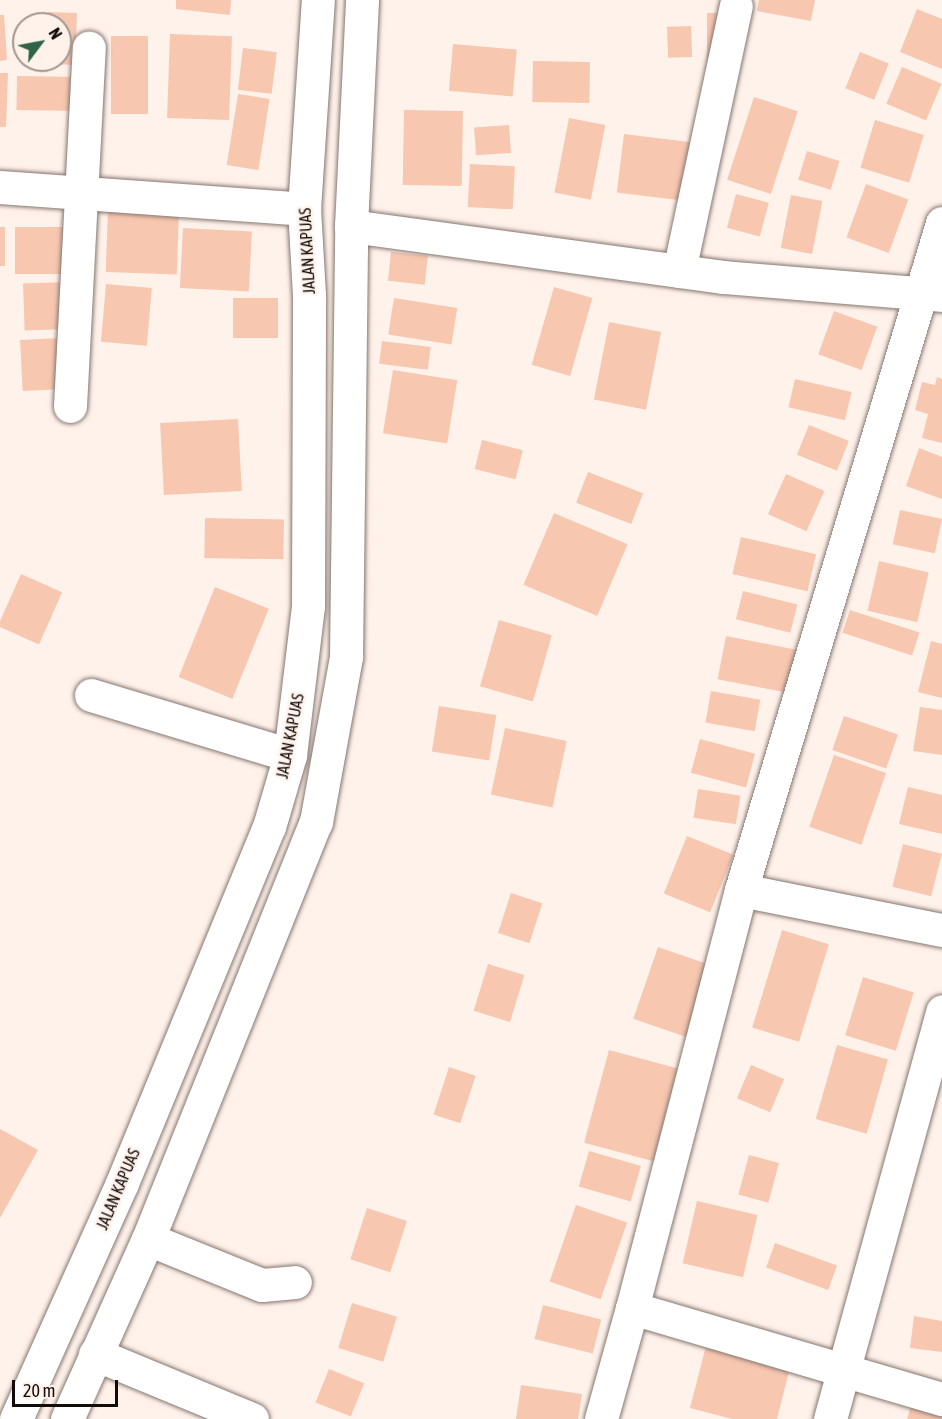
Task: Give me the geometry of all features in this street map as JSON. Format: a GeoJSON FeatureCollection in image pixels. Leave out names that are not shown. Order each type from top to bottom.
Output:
{"type":"FeatureCollection","features":[{"type":"Feature","properties":{"kind":"street","name":"JALAN KAPUAS"},"geometry":{"type":"LineString","coordinates":[[16,1419],[122,1183],[269,827],[290,755],[308,606],[309,295],[304,209],[318,0]]}},
{"type":"Feature","properties":{"kind":"street"},"geometry":{"type":"LineString","coordinates":[[67,1419],[148,1239],[316,822],[346,657],[351,226],[362,0]]}},
{"type":"Feature","properties":{"kind":"street"},"geometry":{"type":"LineString","coordinates":[[679,271],[736,6]]}},
{"type":"Feature","properties":{"kind":"street"},"geometry":{"type":"LineString","coordinates":[[70,406],[78,192],[89,48]]}},
{"type":"Feature","properties":{"kind":"street"},"geometry":{"type":"LineString","coordinates":[[0,187],[304,209]]}},
{"type":"Feature","properties":{"kind":"street"},"geometry":{"type":"LineString","coordinates":[[601,1419],[741,891],[930,294],[942,222]]}},
{"type":"Feature","properties":{"kind":"street"},"geometry":{"type":"LineString","coordinates":[[351,226],[679,271],[930,294]]}},
{"type":"Feature","properties":{"kind":"street"},"geometry":{"type":"LineString","coordinates":[[91,696],[290,755]]}},
{"type":"Feature","properties":{"kind":"street"},"geometry":{"type":"LineString","coordinates":[[741,891],[942,930]]}},
{"type":"Feature","properties":{"kind":"street"},"geometry":{"type":"LineString","coordinates":[[830,1419],[942,1011]]}},
{"type":"Feature","properties":{"kind":"street"},"geometry":{"type":"LineString","coordinates":[[148,1239],[262,1286],[295,1282]]}},
{"type":"Feature","properties":{"kind":"street"},"geometry":{"type":"LineString","coordinates":[[632,1308],[844,1367],[942,1399]]}},
{"type":"Feature","properties":{"kind":"street"},"geometry":{"type":"LineString","coordinates":[[95,1354],[252,1419]]}},
{"type":"Feature","properties":{"kind":"building"},"geometry":{"type":"Polygon","coordinates":[[[176,0],[231,0],[230,15],[176,9],[176,0]]]}},
{"type":"Feature","properties":{"kind":"building"},"geometry":{"type":"Polygon","coordinates":[[[759,0],[815,0],[811,21],[757,11],[759,0]]]}},
{"type":"Feature","properties":{"kind":"building"},"geometry":{"type":"Polygon","coordinates":[[[917,9],[942,19],[942,69],[900,52],[917,9]]]}},
{"type":"Feature","properties":{"kind":"building"},"geometry":{"type":"Polygon","coordinates":[[[72,13],[77,13],[75,65],[72,65],[72,13]]]}},
{"type":"Feature","properties":{"kind":"building"},"geometry":{"type":"Polygon","coordinates":[[[707,13],[721,13],[721,62],[707,62],[707,13]]]}},
{"type":"Feature","properties":{"kind":"building"},"geometry":{"type":"Polygon","coordinates":[[[0,15],[4,15],[7,60],[0,61],[0,15]]]}},
{"type":"Feature","properties":{"kind":"building"},"geometry":{"type":"Polygon","coordinates":[[[691,26],[692,57],[668,58],[667,27],[691,26]]]}},
{"type":"Feature","properties":{"kind":"building"},"geometry":{"type":"Polygon","coordinates":[[[170,34],[232,36],[229,120],[167,118],[170,34]]]}},
{"type":"Feature","properties":{"kind":"building"},"geometry":{"type":"Polygon","coordinates":[[[111,36],[148,36],[148,114],[111,114],[111,36]]]}},
{"type":"Feature","properties":{"kind":"building"},"geometry":{"type":"Polygon","coordinates":[[[453,44],[517,50],[513,96],[449,91],[453,44]]]}},
{"type":"Feature","properties":{"kind":"building"},"geometry":{"type":"Polygon","coordinates":[[[243,48],[277,52],[272,94],[238,90],[243,48]]]}},
{"type":"Feature","properties":{"kind":"building"},"geometry":{"type":"Polygon","coordinates":[[[860,52],[889,64],[874,100],[845,88],[860,52]]]}},
{"type":"Feature","properties":{"kind":"building"},"geometry":{"type":"Polygon","coordinates":[[[533,61],[590,62],[589,103],[532,102],[533,61]]]}},
{"type":"Feature","properties":{"kind":"building"},"geometry":{"type":"Polygon","coordinates":[[[902,67],[942,84],[926,121],[886,104],[902,67]]]}},
{"type":"Feature","properties":{"kind":"building"},"geometry":{"type":"Polygon","coordinates":[[[0,73],[8,73],[6,127],[0,127],[0,73]]]}},
{"type":"Feature","properties":{"kind":"building"},"geometry":{"type":"Polygon","coordinates":[[[17,76],[79,77],[78,111],[16,110],[17,76]]]}},
{"type":"Feature","properties":{"kind":"building"},"geometry":{"type":"Polygon","coordinates":[[[238,94],[270,99],[258,170],[227,165],[238,94]]]}},
{"type":"Feature","properties":{"kind":"building"},"geometry":{"type":"Polygon","coordinates":[[[754,97],[798,111],[771,194],[727,180],[754,97]]]}},
{"type":"Feature","properties":{"kind":"building"},"geometry":{"type":"Polygon","coordinates":[[[404,110],[463,111],[462,186],[403,185],[404,110]]]}},
{"type":"Feature","properties":{"kind":"building"},"geometry":{"type":"Polygon","coordinates":[[[569,118],[605,125],[591,200],[554,193],[569,118]]]}},
{"type":"Feature","properties":{"kind":"building"},"geometry":{"type":"Polygon","coordinates":[[[875,120],[924,135],[909,183],[860,168],[875,120]]]}},
{"type":"Feature","properties":{"kind":"building"},"geometry":{"type":"Polygon","coordinates":[[[509,125],[511,153],[476,155],[474,127],[509,125]]]}},
{"type":"Feature","properties":{"kind":"building"},"geometry":{"type":"Polygon","coordinates":[[[624,134],[701,144],[694,202],[617,193],[624,134]]]}},
{"type":"Feature","properties":{"kind":"building"},"geometry":{"type":"Polygon","coordinates":[[[807,151],[840,161],[831,190],[798,180],[807,151]]]}},
{"type":"Feature","properties":{"kind":"building"},"geometry":{"type":"Polygon","coordinates":[[[470,164],[515,166],[513,209],[468,207],[470,164]]]}},
{"type":"Feature","properties":{"kind":"building"},"geometry":{"type":"Polygon","coordinates":[[[866,184],[908,199],[889,253],[847,238],[866,184]]]}},
{"type":"Feature","properties":{"kind":"building"},"geometry":{"type":"Polygon","coordinates":[[[736,194],[769,203],[760,237],[727,228],[736,194]]]}},
{"type":"Feature","properties":{"kind":"building"},"geometry":{"type":"Polygon","coordinates":[[[791,195],[822,201],[812,254],[781,248],[791,195]]]}},
{"type":"Feature","properties":{"kind":"building"},"geometry":{"type":"Polygon","coordinates":[[[108,209],[179,211],[177,274],[106,272],[108,209]]]}},
{"type":"Feature","properties":{"kind":"building"},"geometry":{"type":"Polygon","coordinates":[[[0,227],[5,227],[5,266],[0,266],[0,227]]]}},
{"type":"Feature","properties":{"kind":"building"},"geometry":{"type":"Polygon","coordinates":[[[15,227],[65,227],[65,274],[15,274],[15,227]]]}},
{"type":"Feature","properties":{"kind":"building"},"geometry":{"type":"Polygon","coordinates":[[[183,228],[252,232],[249,292],[180,288],[183,228]]]}},
{"type":"Feature","properties":{"kind":"building"},"geometry":{"type":"Polygon","coordinates":[[[391,252],[428,256],[425,285],[388,281],[391,252]]]}},
{"type":"Feature","properties":{"kind":"building"},"geometry":{"type":"Polygon","coordinates":[[[67,282],[69,329],[25,331],[23,284],[67,282]]]}},
{"type":"Feature","properties":{"kind":"building"},"geometry":{"type":"Polygon","coordinates":[[[106,284],[152,288],[147,346],[101,342],[106,284]]]}},
{"type":"Feature","properties":{"kind":"building"},"geometry":{"type":"Polygon","coordinates":[[[554,287],[592,298],[570,376],[532,365],[554,287]]]}},
{"type":"Feature","properties":{"kind":"building"},"geometry":{"type":"Polygon","coordinates":[[[233,298],[278,298],[278,338],[233,338],[233,298]]]}},
{"type":"Feature","properties":{"kind":"building"},"geometry":{"type":"Polygon","coordinates":[[[394,298],[457,308],[451,345],[388,335],[394,298]]]}},
{"type":"Feature","properties":{"kind":"building"},"geometry":{"type":"Polygon","coordinates":[[[834,311],[877,327],[861,370],[818,354],[834,311]]]}},
{"type":"Feature","properties":{"kind":"building"},"geometry":{"type":"Polygon","coordinates":[[[609,322],[661,332],[646,410],[594,400],[609,322]]]}},
{"type":"Feature","properties":{"kind":"building"},"geometry":{"type":"Polygon","coordinates":[[[60,338],[63,389],[23,391],[20,340],[60,338]]]}},
{"type":"Feature","properties":{"kind":"building"},"geometry":{"type":"Polygon","coordinates":[[[382,341],[431,347],[428,370],[379,364],[382,341]]]}},
{"type":"Feature","properties":{"kind":"building"},"geometry":{"type":"Polygon","coordinates":[[[393,370],[457,380],[447,443],[383,433],[393,370]]]}},
{"type":"Feature","properties":{"kind":"building"},"geometry":{"type":"Polygon","coordinates":[[[937,377],[942,379],[942,443],[922,438],[928,414],[915,410],[922,382],[935,385],[937,377]]]}},
{"type":"Feature","properties":{"kind":"building"},"geometry":{"type":"Polygon","coordinates":[[[795,379],[852,392],[845,420],[788,407],[795,379]]]}},
{"type":"Feature","properties":{"kind":"building"},"geometry":{"type":"Polygon","coordinates":[[[238,419],[242,491],[164,495],[160,423],[238,419]]]}},
{"type":"Feature","properties":{"kind":"building"},"geometry":{"type":"Polygon","coordinates":[[[809,425],[849,441],[837,471],[797,455],[809,425]]]}},
{"type":"Feature","properties":{"kind":"building"},"geometry":{"type":"Polygon","coordinates":[[[482,440],[523,450],[515,479],[475,469],[482,440]]]}},
{"type":"Feature","properties":{"kind":"building"},"geometry":{"type":"Polygon","coordinates":[[[919,448],[942,457],[942,499],[906,486],[919,448]]]}},
{"type":"Feature","properties":{"kind":"building"},"geometry":{"type":"Polygon","coordinates":[[[588,472],[643,493],[631,524],[576,503],[588,472]]]}},
{"type":"Feature","properties":{"kind":"building"},"geometry":{"type":"Polygon","coordinates":[[[786,474],[824,491],[806,531],[768,514],[786,474]]]}},
{"type":"Feature","properties":{"kind":"building"},"geometry":{"type":"Polygon","coordinates":[[[900,510],[942,519],[935,553],[893,544],[900,510]]]}},
{"type":"Feature","properties":{"kind":"building"},"geometry":{"type":"Polygon","coordinates":[[[554,513],[628,544],[597,616],[524,585],[554,513]]]}},
{"type":"Feature","properties":{"kind":"building"},"geometry":{"type":"Polygon","coordinates":[[[205,518],[284,519],[283,559],[204,558],[205,518]]]}},
{"type":"Feature","properties":{"kind":"building"},"geometry":{"type":"Polygon","coordinates":[[[741,537],[816,554],[807,591],[732,574],[741,537]]]}},
{"type":"Feature","properties":{"kind":"building"},"geometry":{"type":"Polygon","coordinates":[[[879,561],[929,572],[917,622],[868,611],[879,561]]]}},
{"type":"Feature","properties":{"kind":"building"},"geometry":{"type":"Polygon","coordinates":[[[21,574],[62,592],[39,644],[0,627],[0,621],[21,574]]]}},
{"type":"Feature","properties":{"kind":"building"},"geometry":{"type":"Polygon","coordinates":[[[215,587],[269,609],[232,699],[179,677],[215,587]]]}},
{"type":"Feature","properties":{"kind":"building"},"geometry":{"type":"Polygon","coordinates":[[[743,591],[797,605],[790,633],[736,619],[743,591]]]}},
{"type":"Feature","properties":{"kind":"building"},"geometry":{"type":"Polygon","coordinates":[[[850,610],[919,633],[912,655],[843,633],[850,610]]]}},
{"type":"Feature","properties":{"kind":"building"},"geometry":{"type":"Polygon","coordinates":[[[499,620],[552,635],[533,701],[480,686],[499,620]]]}},
{"type":"Feature","properties":{"kind":"building"},"geometry":{"type":"Polygon","coordinates":[[[726,636],[798,650],[789,693],[718,679],[726,636]]]}},
{"type":"Feature","properties":{"kind":"building"},"geometry":{"type":"Polygon","coordinates":[[[931,641],[942,644],[942,698],[918,692],[931,641]]]}},
{"type":"Feature","properties":{"kind":"building"},"geometry":{"type":"Polygon","coordinates":[[[711,691],[760,700],[755,731],[705,723],[711,691]]]}},
{"type":"Feature","properties":{"kind":"building"},"geometry":{"type":"Polygon","coordinates":[[[439,706],[496,715],[489,761],[432,751],[439,706]]]}},
{"type":"Feature","properties":{"kind":"building"},"geometry":{"type":"Polygon","coordinates":[[[920,707],[942,710],[942,755],[913,751],[920,707]]]}},
{"type":"Feature","properties":{"kind":"building"},"geometry":{"type":"Polygon","coordinates":[[[844,716],[898,735],[886,769],[832,750],[844,716]]]}},
{"type":"Feature","properties":{"kind":"building"},"geometry":{"type":"Polygon","coordinates":[[[505,728],[567,741],[552,808],[491,795],[505,728]]]}},
{"type":"Feature","properties":{"kind":"building"},"geometry":{"type":"Polygon","coordinates":[[[700,739],[755,754],[746,788],[691,773],[700,739]]]}},
{"type":"Feature","properties":{"kind":"building"},"geometry":{"type":"Polygon","coordinates":[[[834,755],[886,773],[861,845],[809,827],[834,755]]]}},
{"type":"Feature","properties":{"kind":"building"},"geometry":{"type":"Polygon","coordinates":[[[908,787],[942,795],[942,834],[899,824],[908,787]]]}},
{"type":"Feature","properties":{"kind":"building"},"geometry":{"type":"Polygon","coordinates":[[[698,789],[740,796],[736,824],[693,818],[698,789]]]}},
{"type":"Feature","properties":{"kind":"building"},"geometry":{"type":"Polygon","coordinates":[[[687,836],[733,855],[710,912],[664,893],[687,836]]]}},
{"type":"Feature","properties":{"kind":"building"},"geometry":{"type":"Polygon","coordinates":[[[903,844],[942,854],[931,896],[892,887],[903,844]]]}},
{"type":"Feature","properties":{"kind":"building"},"geometry":{"type":"Polygon","coordinates":[[[511,893],[542,903],[529,943],[498,933],[511,893]]]}},
{"type":"Feature","properties":{"kind":"building"},"geometry":{"type":"Polygon","coordinates":[[[782,930],[829,944],[799,1042],[752,1028],[782,930]]]}},
{"type":"Feature","properties":{"kind":"building"},"geometry":{"type":"Polygon","coordinates":[[[658,947],[711,965],[686,1037],[633,1019],[658,947]]]}},
{"type":"Feature","properties":{"kind":"building"},"geometry":{"type":"Polygon","coordinates":[[[488,964],[524,975],[510,1022],[474,1011],[488,964]]]}},
{"type":"Feature","properties":{"kind":"building"},"geometry":{"type":"Polygon","coordinates":[[[863,977],[914,992],[896,1051],[845,1035],[863,977]]]}},
{"type":"Feature","properties":{"kind":"building"},"geometry":{"type":"Polygon","coordinates":[[[837,1045],[888,1060],[867,1134],[816,1119],[837,1045]]]}},
{"type":"Feature","properties":{"kind":"building"},"geometry":{"type":"Polygon","coordinates":[[[609,1050],[680,1069],[655,1162],[584,1143],[609,1050]]]}},
{"type":"Feature","properties":{"kind":"building"},"geometry":{"type":"Polygon","coordinates":[[[751,1065],[784,1079],[770,1112],[737,1098],[751,1065]]]}},
{"type":"Feature","properties":{"kind":"building"},"geometry":{"type":"Polygon","coordinates":[[[449,1067],[476,1076],[460,1123],[434,1115],[449,1067]]]}},
{"type":"Feature","properties":{"kind":"building"},"geometry":{"type":"Polygon","coordinates":[[[0,1129],[38,1150],[0,1218],[0,1129]]]}},
{"type":"Feature","properties":{"kind":"building"},"geometry":{"type":"Polygon","coordinates":[[[589,1151],[641,1166],[631,1201],[579,1187],[589,1151]]]}},
{"type":"Feature","properties":{"kind":"building"},"geometry":{"type":"Polygon","coordinates":[[[749,1155],[779,1163],[768,1203],[738,1195],[749,1155]]]}},
{"type":"Feature","properties":{"kind":"building"},"geometry":{"type":"Polygon","coordinates":[[[697,1201],[757,1215],[743,1277],[683,1263],[697,1201]]]}},
{"type":"Feature","properties":{"kind":"building"},"geometry":{"type":"Polygon","coordinates":[[[576,1205],[627,1223],[601,1299],[550,1282],[576,1205]]]}},
{"type":"Feature","properties":{"kind":"building"},"geometry":{"type":"Polygon","coordinates":[[[367,1208],[407,1221],[390,1272],[350,1259],[367,1208]]]}},
{"type":"Feature","properties":{"kind":"building"},"geometry":{"type":"Polygon","coordinates":[[[775,1243],[837,1266],[828,1290],[766,1267],[775,1243]]]}},
{"type":"Feature","properties":{"kind":"building"},"geometry":{"type":"Polygon","coordinates":[[[352,1303],[397,1317],[383,1362],[338,1348],[352,1303]]]}},
{"type":"Feature","properties":{"kind":"building"},"geometry":{"type":"Polygon","coordinates":[[[543,1305],[601,1320],[593,1353],[535,1339],[543,1305]]]}},
{"type":"Feature","properties":{"kind":"building"},"geometry":{"type":"Polygon","coordinates":[[[914,1316],[942,1321],[942,1352],[910,1348],[914,1316]]]}},
{"type":"Feature","properties":{"kind":"building"},"geometry":{"type":"Polygon","coordinates":[[[708,1338],[792,1360],[777,1419],[732,1419],[690,1408],[708,1338]]]}},
{"type":"Feature","properties":{"kind":"building"},"geometry":{"type":"Polygon","coordinates":[[[329,1369],[364,1383],[351,1417],[316,1402],[329,1369]]]}},
{"type":"Feature","properties":{"kind":"building"},"geometry":{"type":"Polygon","coordinates":[[[521,1385],[582,1394],[578,1419],[516,1419],[521,1385]]]}},
{"type":"Feature","properties":{"kind":"building"},"geometry":{"type":"Polygon","coordinates":[[[912,1403],[942,1412],[942,1419],[907,1419],[912,1403]]]}}]}
